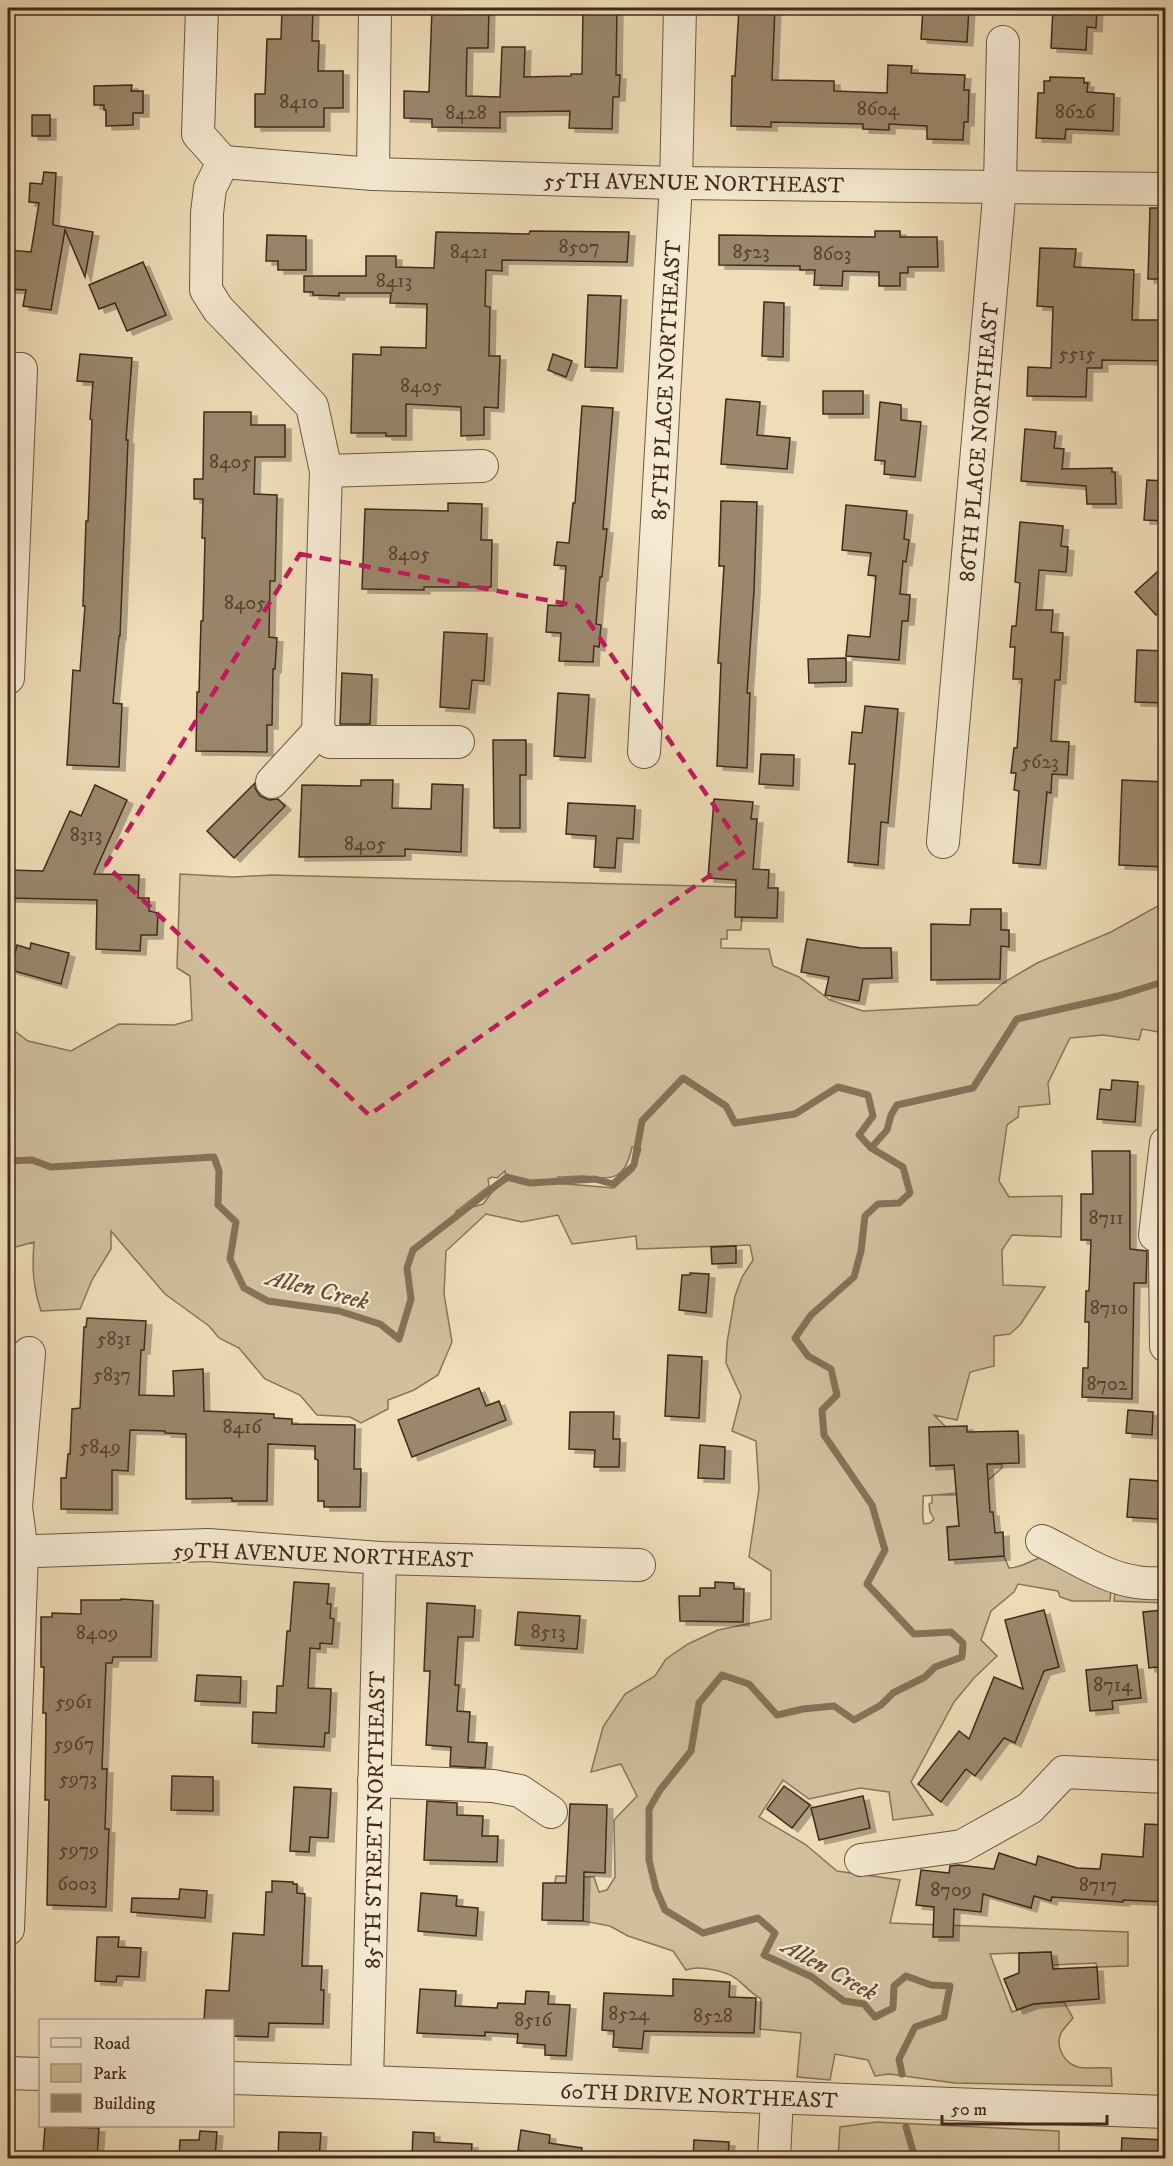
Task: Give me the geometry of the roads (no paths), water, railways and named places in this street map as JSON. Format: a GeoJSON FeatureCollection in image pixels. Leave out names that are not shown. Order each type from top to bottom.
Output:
{"type":"FeatureCollection","features":[{"type":"Feature","properties":{"kind":"street"},"geometry":{"type":"LineString","coordinates":[[202,8],[198,134],[223,162],[210,188],[207,213],[206,290],[218,309],[312,406],[326,471],[318,732],[272,783]]}},
{"type":"Feature","properties":{"kind":"street"},"geometry":{"type":"LineString","coordinates":[[374,174],[375,8]]}},
{"type":"Feature","properties":{"kind":"street","name":"85TH PLACE NORTHEAST"},"geometry":{"type":"LineString","coordinates":[[644,752],[676,183],[680,8]]}},
{"type":"Feature","properties":{"kind":"street","name":"86TH PLACE NORTHEAST"},"geometry":{"type":"LineString","coordinates":[[943,842],[1000,186],[1004,42]]}},
{"type":"Feature","properties":{"kind":"street","name":"55TH AVENUE NORTHEAST"},"geometry":{"type":"LineString","coordinates":[[223,162],[374,174],[676,183],[1166,189]]}},
{"type":"Feature","properties":{"kind":"street"},"geometry":{"type":"LineString","coordinates":[[8,678],[14,369]]}},
{"type":"Feature","properties":{"kind":"street"},"geometry":{"type":"LineString","coordinates":[[326,471],[482,466]]}},
{"type":"Feature","properties":{"kind":"street"},"geometry":{"type":"LineString","coordinates":[[318,732],[330,742],[458,742]]}},
{"type":"Feature","properties":{"kind":"street"},"geometry":{"type":"LineString","coordinates":[[1166,1143],[1160,1244],[1166,1346]]}},
{"type":"Feature","properties":{"kind":"street"},"geometry":{"type":"LineString","coordinates":[[8,1929],[16,1507],[29,1353]]}},
{"type":"Feature","properties":{"kind":"street"},"geometry":{"type":"LineString","coordinates":[[1042,1541],[1107,1574],[1136,1582],[1166,1583]]}},
{"type":"Feature","properties":{"kind":"street","name":"59TH AVENUE NORTHEAST"},"geometry":{"type":"LineString","coordinates":[[15,1552],[208,1545],[380,1558],[639,1565]]}},
{"type":"Feature","properties":{"kind":"street","name":"85TH STREET NORTHEAST"},"geometry":{"type":"LineString","coordinates":[[367,2082],[380,1558]]}},
{"type":"Feature","properties":{"kind":"street"},"geometry":{"type":"LineString","coordinates":[[861,1860],[962,1846],[1030,1808],[1064,1772],[1166,1777]]}},
{"type":"Feature","properties":{"kind":"street"},"geometry":{"type":"LineString","coordinates":[[374,1781],[493,1786],[520,1791],[551,1812]]}},
{"type":"Feature","properties":{"kind":"street"},"geometry":{"type":"LineString","coordinates":[[8,2073],[39,2074]]}},
{"type":"Feature","properties":{"kind":"street","name":"60TH DRIVE NORTHEAST"},"geometry":{"type":"LineString","coordinates":[[234,2078],[1166,2112]]}},
{"type":"Feature","properties":{"kind":"street"},"geometry":{"type":"LineString","coordinates":[[774,2158],[777,2098]]}},
{"type":"Feature","properties":{"kind":"waterway"},"geometry":{"type":"LineString","coordinates":[[871,1148],[887,1130],[891,1115],[897,1105],[973,1088],[1017,1019],[1118,996],[1166,981]]}},
{"type":"Feature","properties":{"kind":"waterway","name":"Allen Creek"},"geometry":{"type":"LineString","coordinates":[[8,1161],[32,1160],[51,1167],[214,1157],[219,1171],[218,1205],[236,1222],[230,1259],[244,1288],[268,1301],[339,1311],[380,1324],[399,1339],[411,1299],[407,1268],[413,1250],[507,1177],[530,1183],[595,1179],[613,1184],[634,1165],[642,1121],[683,1078],[726,1106],[735,1123],[795,1114],[838,1087],[868,1095],[873,1116],[859,1135],[871,1148],[903,1167],[910,1193],[899,1203],[878,1204],[865,1216],[861,1251],[854,1277],[811,1315],[795,1338],[808,1356],[831,1369],[837,1395],[822,1410],[824,1435],[872,1505],[885,1550],[867,1584],[914,1634],[951,1632],[963,1643],[962,1657],[935,1667],[925,1677],[893,1693],[881,1705],[854,1720],[834,1706],[803,1709],[777,1715],[749,1684],[722,1675],[699,1703],[691,1751],[660,1790],[649,1809],[649,1860],[656,1889],[665,1910],[703,1933],[758,1918],[775,1933],[764,1955],[812,1977],[844,2001],[864,2004],[875,2017],[893,2008],[894,1986],[906,1976],[931,1985],[950,1986],[944,2017],[915,2027],[899,2059],[902,2074]]}},
{"type":"Feature","properties":{"kind":"waterway","name":"Allen Creek"},"geometry":{"type":"LineString","coordinates":[[906,2127],[915,2158]]}}]}
